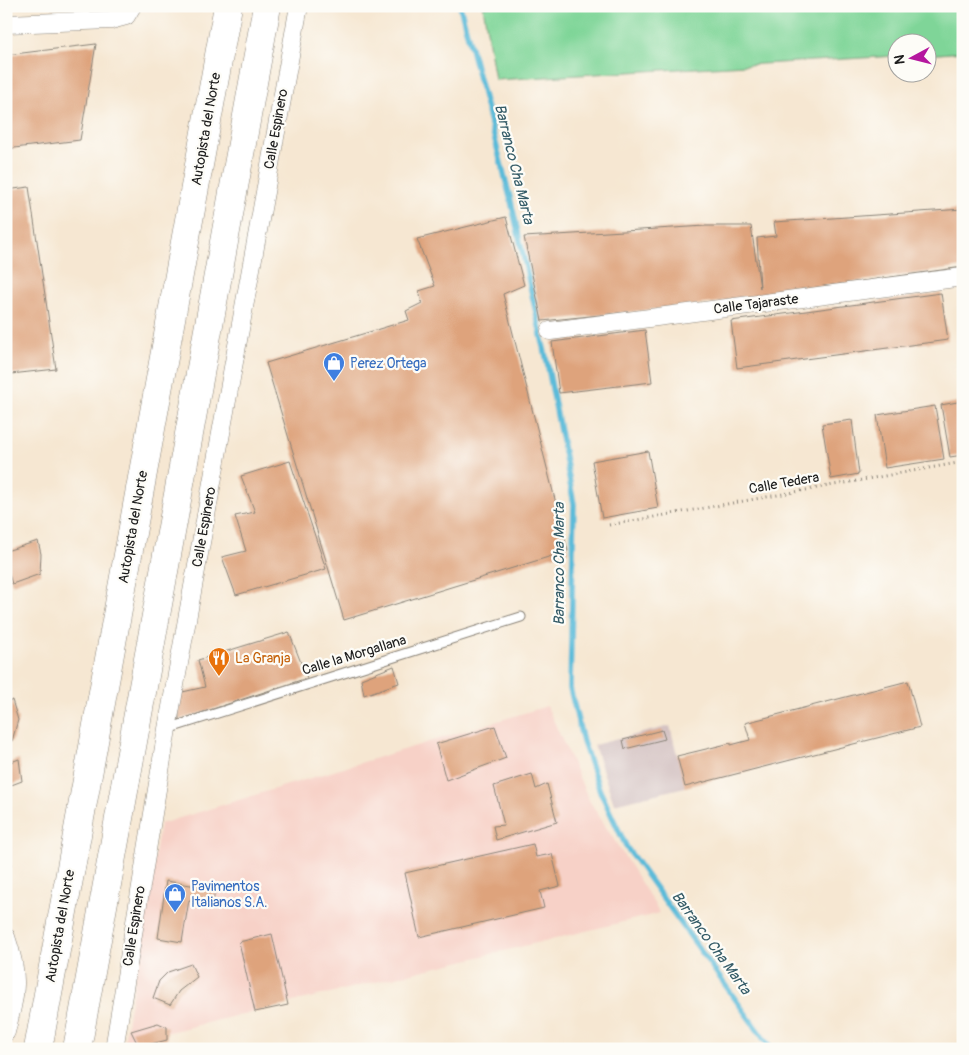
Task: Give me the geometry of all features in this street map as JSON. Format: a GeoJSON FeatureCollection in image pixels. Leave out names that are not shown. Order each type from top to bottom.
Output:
{"type":"FeatureCollection","features":[{"type":"Feature","properties":{"kind":"highway","name":"Autopista del Norte"},"geometry":{"type":"LineString","coordinates":[[38,1049],[228,6]]}},
{"type":"Feature","properties":{"kind":"highway"},"geometry":{"type":"LineString","coordinates":[[77,1049],[266,6]]}},
{"type":"Feature","properties":{"kind":"street"},"geometry":{"type":"LineString","coordinates":[[6,24],[111,20],[126,16],[132,6]]}},
{"type":"Feature","properties":{"kind":"street","name":"Calle Espinero"},"geometry":{"type":"LineString","coordinates":[[114,1049],[167,729],[299,6]]}},
{"type":"Feature","properties":{"kind":"street","name":"Calle Tajaraste"},"geometry":{"type":"LineString","coordinates":[[550,331],[963,277]]}},
{"type":"Feature","properties":{"kind":"street"},"geometry":{"type":"LineString","coordinates":[[6,937],[13,957],[17,989],[6,1032]]}},
{"type":"Feature","properties":{"kind":"lane","name":"Calle la Morgallana"},"geometry":{"type":"LineString","coordinates":[[167,729],[521,617]]}},
{"type":"Feature","properties":{"kind":"path","name":"Calle Tedera"},"geometry":{"type":"LineString","coordinates":[[609,525],[963,462]]}},
{"type":"Feature","properties":{"kind":"shaded area"},"geometry":{"type":"Polygon","coordinates":[[[547,706],[589,800],[660,913],[124,1043],[160,824],[547,706]]]}},
{"type":"Feature","properties":{"kind":"shaded area"},"geometry":{"type":"Polygon","coordinates":[[[670,726],[685,787],[614,804],[594,745],[670,726]]]}},
{"type":"Feature","properties":{"kind":"green space"},"geometry":{"type":"Polygon","coordinates":[[[483,6],[963,6],[963,52],[936,54],[936,32],[886,32],[886,57],[495,80],[483,6]]]}},
{"type":"Feature","properties":{"kind":"building"},"geometry":{"type":"Polygon","coordinates":[[[96,44],[80,140],[6,149],[6,55],[96,44]]]}},
{"type":"Feature","properties":{"kind":"building"},"geometry":{"type":"Polygon","coordinates":[[[29,187],[56,369],[11,374],[9,385],[6,386],[6,190],[29,187]]]}},
{"type":"Feature","properties":{"kind":"building"},"geometry":{"type":"Polygon","coordinates":[[[963,209],[963,267],[715,303],[542,321],[524,237],[706,226],[751,226],[760,288],[757,238],[776,236],[774,222],[963,209]]]}},
{"type":"Feature","properties":{"kind":"building"},"geometry":{"type":"Polygon","coordinates":[[[506,217],[524,285],[503,294],[568,551],[344,620],[266,363],[409,320],[406,311],[422,303],[419,291],[435,286],[417,239],[506,217]]]}},
{"type":"Feature","properties":{"kind":"building"},"geometry":{"type":"Polygon","coordinates":[[[941,293],[948,340],[737,368],[731,321],[941,293]]]}},
{"type":"Feature","properties":{"kind":"building"},"geometry":{"type":"Polygon","coordinates":[[[645,330],[652,382],[559,393],[552,342],[645,330]]]}},
{"type":"Feature","properties":{"kind":"building"},"geometry":{"type":"Polygon","coordinates":[[[963,401],[963,455],[950,457],[941,405],[963,401]]]}},
{"type":"Feature","properties":{"kind":"building"},"geometry":{"type":"Polygon","coordinates":[[[935,406],[944,459],[885,468],[877,415],[935,406]]]}},
{"type":"Feature","properties":{"kind":"building"},"geometry":{"type":"Polygon","coordinates":[[[852,420],[859,474],[831,479],[822,424],[852,420]]]}},
{"type":"Feature","properties":{"kind":"building"},"geometry":{"type":"Polygon","coordinates":[[[648,451],[658,508],[602,518],[592,461],[648,451]]]}},
{"type":"Feature","properties":{"kind":"building"},"geometry":{"type":"Polygon","coordinates":[[[290,461],[326,569],[236,595],[222,557],[246,551],[235,516],[255,512],[241,476],[290,461]]]}},
{"type":"Feature","properties":{"kind":"building"},"geometry":{"type":"Polygon","coordinates":[[[38,541],[41,554],[40,574],[12,584],[6,565],[6,551],[38,541]]]}},
{"type":"Feature","properties":{"kind":"building"},"geometry":{"type":"Polygon","coordinates":[[[289,632],[307,678],[179,720],[178,693],[205,687],[198,660],[289,632]]]}},
{"type":"Feature","properties":{"kind":"building"},"geometry":{"type":"Polygon","coordinates":[[[394,666],[399,683],[364,695],[361,679],[394,666]]]}},
{"type":"Feature","properties":{"kind":"building"},"geometry":{"type":"Polygon","coordinates":[[[908,681],[920,727],[685,787],[677,756],[750,740],[745,723],[908,681]]]}},
{"type":"Feature","properties":{"kind":"building"},"geometry":{"type":"Polygon","coordinates":[[[12,700],[18,720],[12,741],[6,743],[6,702],[12,700]]]}},
{"type":"Feature","properties":{"kind":"building"},"geometry":{"type":"Polygon","coordinates":[[[495,726],[506,758],[446,780],[436,744],[495,726]]]}},
{"type":"Feature","properties":{"kind":"building"},"geometry":{"type":"Polygon","coordinates":[[[662,730],[665,739],[625,749],[623,740],[662,730]]]}},
{"type":"Feature","properties":{"kind":"building"},"geometry":{"type":"Polygon","coordinates":[[[19,759],[22,781],[6,787],[6,764],[19,759]]]}},
{"type":"Feature","properties":{"kind":"building"},"geometry":{"type":"Polygon","coordinates":[[[532,774],[536,789],[547,784],[557,822],[496,840],[493,826],[504,825],[494,786],[532,774]]]}},
{"type":"Feature","properties":{"kind":"building"},"geometry":{"type":"Polygon","coordinates":[[[533,844],[536,857],[552,854],[560,886],[540,891],[544,908],[419,937],[405,873],[533,844]]]}},
{"type":"Feature","properties":{"kind":"building"},"geometry":{"type":"Polygon","coordinates":[[[6,848],[11,865],[6,866],[6,848]]]}},
{"type":"Feature","properties":{"kind":"building"},"geometry":{"type":"Polygon","coordinates":[[[166,881],[215,889],[213,904],[189,900],[182,942],[158,938],[166,881]]]}},
{"type":"Feature","properties":{"kind":"building"},"geometry":{"type":"Polygon","coordinates":[[[272,934],[288,1005],[255,1012],[239,942],[272,934]]]}},
{"type":"Feature","properties":{"kind":"building"},"geometry":{"type":"Polygon","coordinates":[[[191,964],[197,977],[179,991],[170,1005],[153,998],[159,981],[168,972],[191,964]]]}},
{"type":"Feature","properties":{"kind":"building"},"geometry":{"type":"Polygon","coordinates":[[[158,1023],[167,1027],[167,1040],[139,1047],[131,1031],[158,1023]]]}},
{"type":"Feature","properties":{"kind":"waterway","name":"Barranco Cha Marta"},"geometry":{"type":"LineString","coordinates":[[460,6],[511,201],[546,357],[574,504],[570,688],[583,742],[600,791],[627,848],[771,1049]]}},
{"type":"Feature","properties":{"kind":"place","name":"Perez Ortega"},"geometry":{"type":"Point","coordinates":[334,382]}},
{"type":"Feature","properties":{"kind":"place","name":"La Granja"},"geometry":{"type":"Point","coordinates":[219,677]}},
{"type":"Feature","properties":{"kind":"place","name":"Pavimentos Italianos S.A."},"geometry":{"type":"Point","coordinates":[175,913]}}]}
